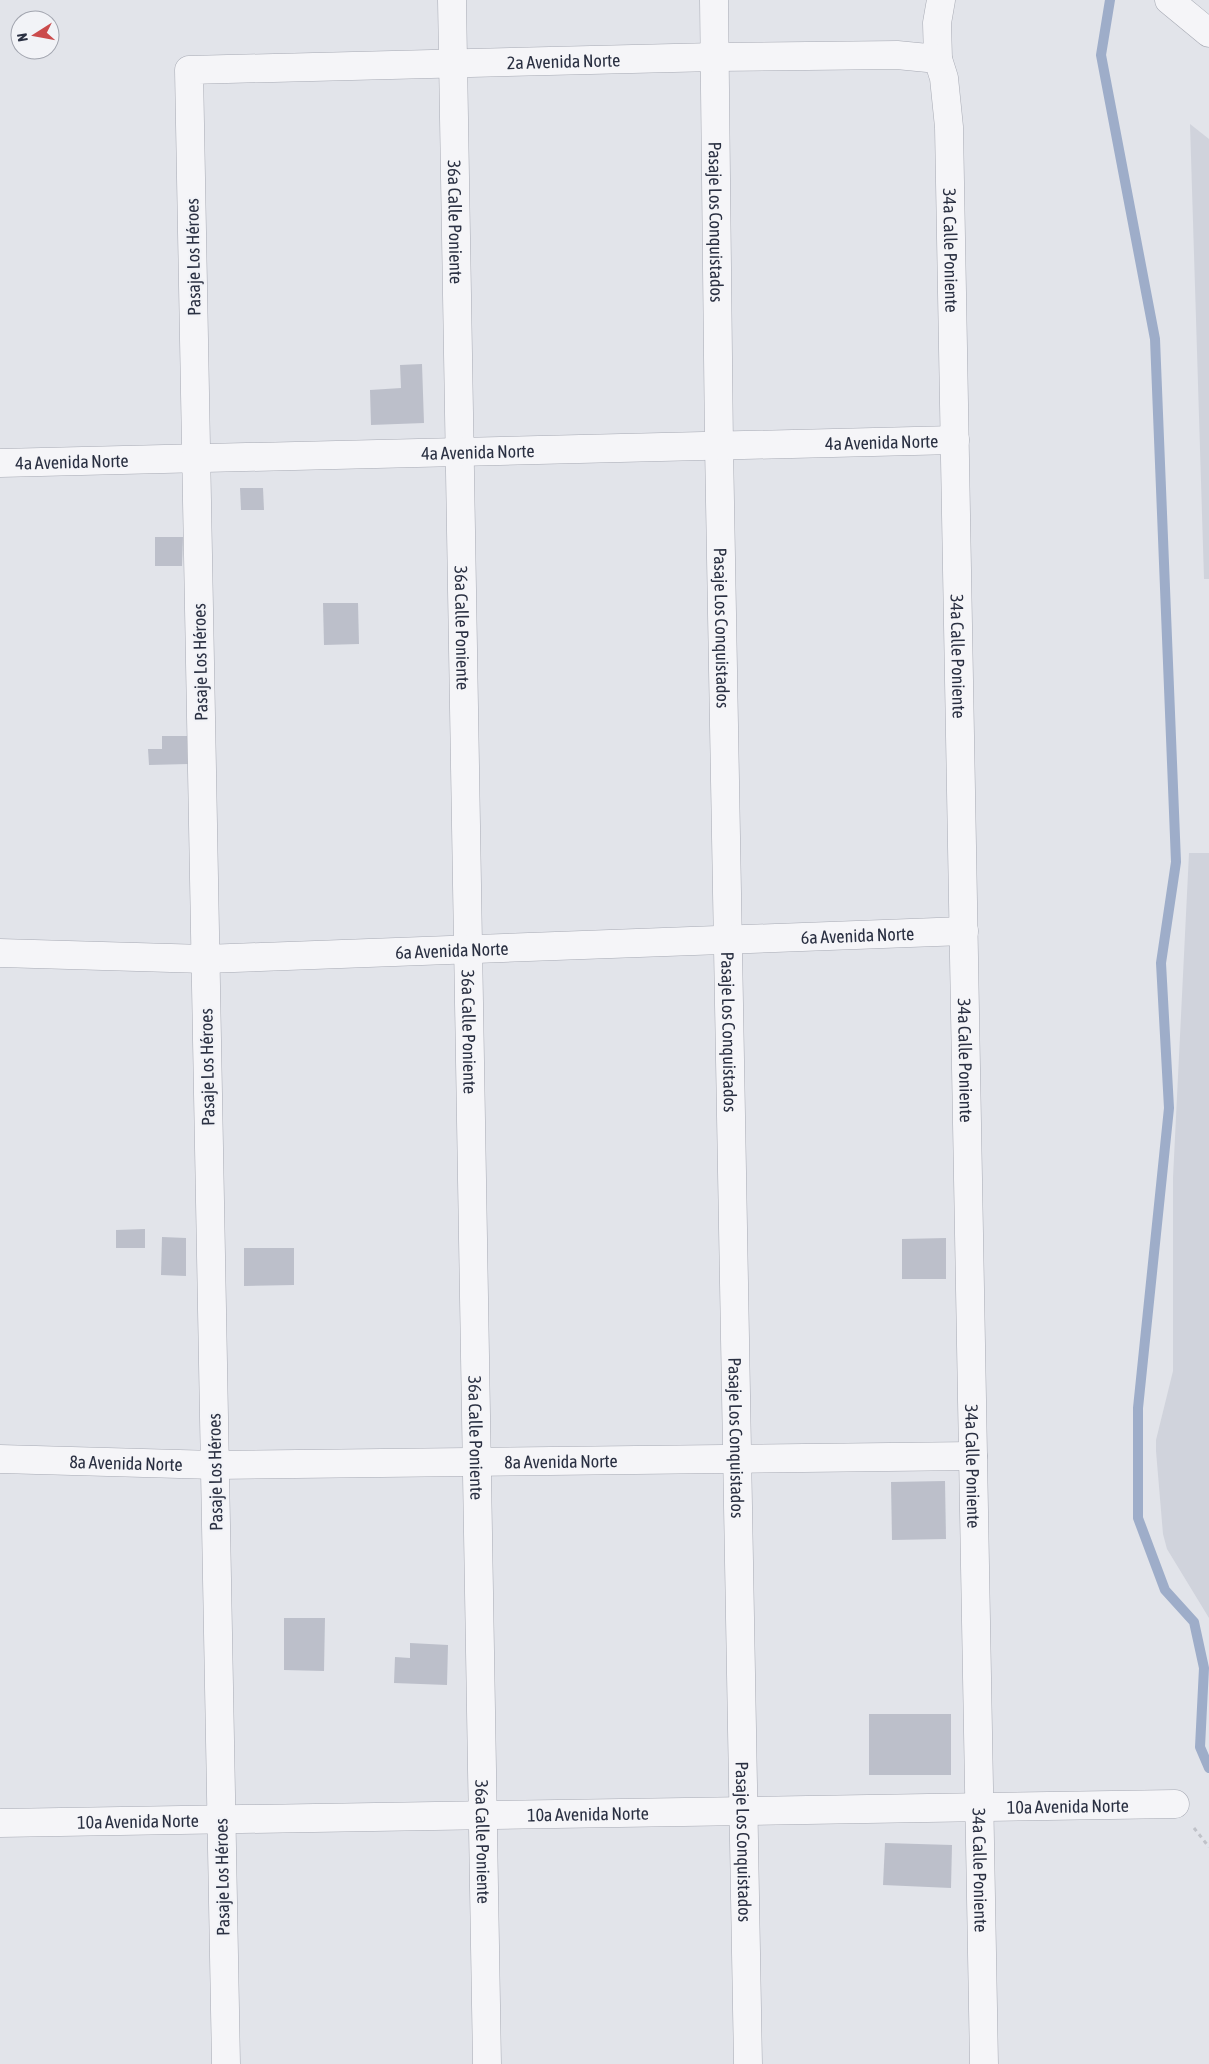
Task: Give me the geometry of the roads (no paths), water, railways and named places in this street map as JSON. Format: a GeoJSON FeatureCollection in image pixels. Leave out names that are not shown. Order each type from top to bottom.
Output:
{"type":"FeatureCollection","features":[{"type":"Feature","properties":{"kind":"street","name":"36a Calle Poniente"},"geometry":{"type":"LineString","coordinates":[[452,0],[487,2064]]}},
{"type":"Feature","properties":{"kind":"street","name":"Pasaje Los Conquistados"},"geometry":{"type":"LineString","coordinates":[[714,0],[719,446],[748,2064]]}},
{"type":"Feature","properties":{"kind":"street","name":"34a Calle Poniente"},"geometry":{"type":"LineString","coordinates":[[941,0],[937,23],[938,59],[944,78],[948,126],[955,440],[984,2064]]}},
{"type":"Feature","properties":{"kind":"street"},"geometry":{"type":"LineString","coordinates":[[1169,0],[1209,33]]}},
{"type":"Feature","properties":{"kind":"street","name":"2a Avenida Norte"},"geometry":{"type":"LineString","coordinates":[[190,70],[715,57],[897,55],[938,59]]}},
{"type":"Feature","properties":{"kind":"street","name":"Pasaje Los Héroes"},"geometry":{"type":"LineString","coordinates":[[190,70],[226,2064]]}},
{"type":"Feature","properties":{"kind":"street","name":"4a Avenida Norte"},"geometry":{"type":"LineString","coordinates":[[0,463],[955,440]]}},
{"type":"Feature","properties":{"kind":"street","name":"6a Avenida Norte"},"geometry":{"type":"LineString","coordinates":[[0,953],[205,959],[964,931]]}},
{"type":"Feature","properties":{"kind":"street","name":"8a Avenida Norte"},"geometry":{"type":"LineString","coordinates":[[0,1459],[215,1465],[973,1456]]}},
{"type":"Feature","properties":{"kind":"street","name":"10a Avenida Norte"},"geometry":{"type":"LineString","coordinates":[[0,1823],[1175,1804]]}},
{"type":"Feature","properties":{"kind":"waterway"},"geometry":{"type":"LineString","coordinates":[[1110,0],[1101,55],[1155,339],[1176,862],[1161,963],[1169,1108],[1138,1408],[1138,1518],[1165,1590],[1194,1622],[1204,1668],[1200,1747],[1209,1768]]}}]}
